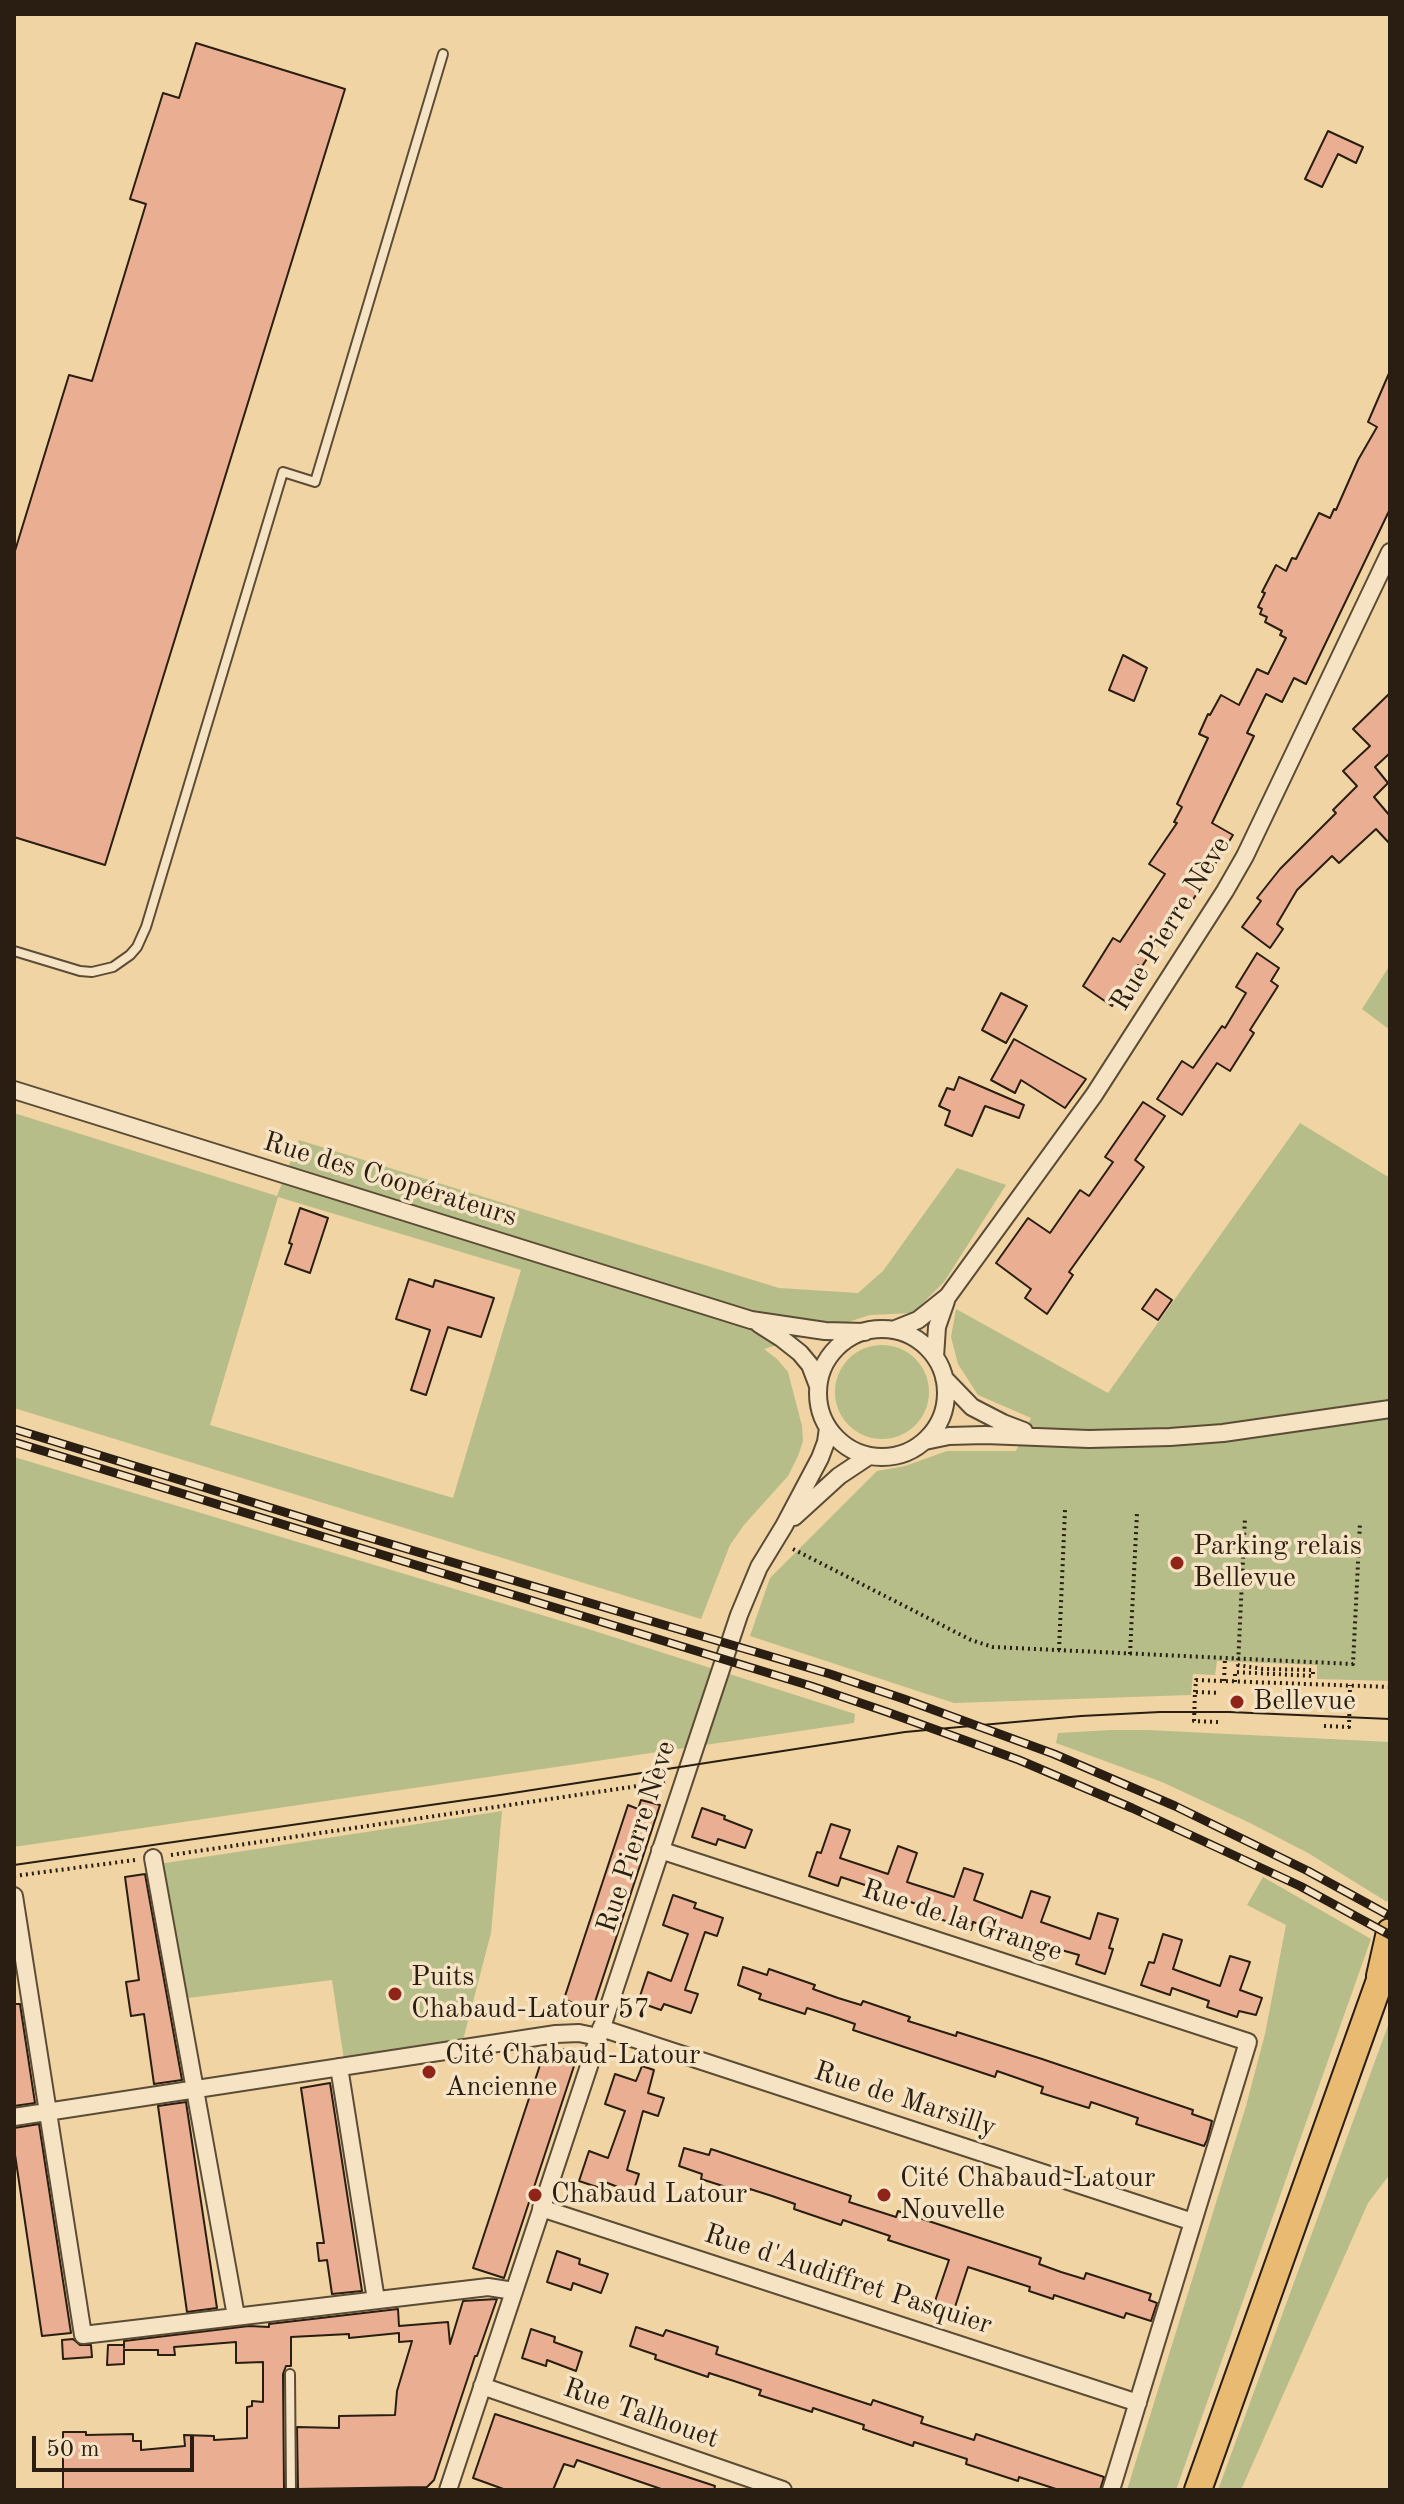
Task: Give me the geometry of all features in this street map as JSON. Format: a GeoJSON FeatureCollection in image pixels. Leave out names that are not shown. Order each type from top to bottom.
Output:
{"type":"FeatureCollection","features":[{"type":"Feature","properties":{"kind":"main road"},"geometry":{"type":"LineString","coordinates":[[1202,2483],[1385,1971],[1390,1932]]}},
{"type":"Feature","properties":{"kind":"street","name":"Rue Pierre Nève"},"geometry":{"type":"LineString","coordinates":[[893,1330],[918,1320],[948,1296],[1094,1095],[1225,891],[1253,841],[1390,552]]}},
{"type":"Feature","properties":{"kind":"street","name":"Rue des Coopérateurs"},"geometry":{"type":"LineString","coordinates":[[14,1090],[751,1320],[825,1331],[865,1332]]}},
{"type":"Feature","properties":{"kind":"street","name":"Rue Pierre Nève"},"geometry":{"type":"LineString","coordinates":[[935,1357],[937,1327],[948,1296]]}},
{"type":"Feature","properties":{"kind":"street","name":"Rue des Coopérateurs"},"geometry":{"type":"LineString","coordinates":[[751,1320],[800,1353],[810,1365],[818,1386]]}},
{"type":"Feature","properties":{"kind":"street"},"geometry":{"type":"LineString","coordinates":[[893,1330],[917,1340],[935,1357],[944,1378],[946,1395],[943,1412],[925,1441],[911,1450],[895,1456],[869,1456],[846,1446],[828,1428],[821,1412],[818,1386],[823,1368],[833,1352],[848,1339],[865,1332],[893,1330]]}},
{"type":"Feature","properties":{"kind":"street"},"geometry":{"type":"LineString","coordinates":[[944,1378],[981,1413],[1037,1435]]}},
{"type":"Feature","properties":{"kind":"street"},"geometry":{"type":"LineString","coordinates":[[925,1441],[949,1436],[1037,1435],[1120,1439],[1198,1435],[1390,1409]]}},
{"type":"Feature","properties":{"kind":"street","name":"Rue Pierre Nève"},"geometry":{"type":"LineString","coordinates":[[448,2490],[752,1579],[820,1458],[828,1428]]}},
{"type":"Feature","properties":{"kind":"street","name":"Rue Pierre Nève"},"geometry":{"type":"LineString","coordinates":[[780,1533],[839,1476],[869,1456]]}},
{"type":"Feature","properties":{"kind":"street","name":"Rue de la Grange"},"geometry":{"type":"LineString","coordinates":[[660,1850],[1248,2042],[1193,2222]]}},
{"type":"Feature","properties":{"kind":"street"},"geometry":{"type":"LineString","coordinates":[[153,1858],[236,2316]]}},
{"type":"Feature","properties":{"kind":"street"},"geometry":{"type":"LineString","coordinates":[[14,1896],[83,2335],[488,2287],[514,2291]]}},
{"type":"Feature","properties":{"kind":"street","name":"Rue de Marsilly"},"geometry":{"type":"LineString","coordinates":[[14,2117],[568,2032],[599,2033],[1193,2222]]}},
{"type":"Feature","properties":{"kind":"street"},"geometry":{"type":"LineString","coordinates":[[339,2067],[376,2300]]}},
{"type":"Feature","properties":{"kind":"street","name":"Rue d'Audiffret Pasquier"},"geometry":{"type":"LineString","coordinates":[[541,2208],[1138,2403]]}},
{"type":"Feature","properties":{"kind":"street"},"geometry":{"type":"LineString","coordinates":[[1111,2490],[1193,2222]]}},
{"type":"Feature","properties":{"kind":"street","name":"Rue Talhouet"},"geometry":{"type":"LineString","coordinates":[[482,2386],[783,2490]]}},
{"type":"Feature","properties":{"kind":"lane"},"geometry":{"type":"LineString","coordinates":[[14,951],[92,972],[113,967],[137,947],[146,927],[283,472],[315,482],[443,54]]}},
{"type":"Feature","properties":{"kind":"lane"},"geometry":{"type":"LineString","coordinates":[[290,2374],[291,2490]]}},
{"type":"Feature","properties":{"kind":"path"},"geometry":{"type":"LineString","coordinates":[[1059,1650],[1065,1510]]}},
{"type":"Feature","properties":{"kind":"path"},"geometry":{"type":"LineString","coordinates":[[1130,1654],[1137,1513]]}},
{"type":"Feature","properties":{"kind":"path"},"geometry":{"type":"LineString","coordinates":[[1235,1682],[1235,1672],[1313,1676],[1313,1670],[1238,1665],[1245,1517]]}},
{"type":"Feature","properties":{"kind":"path"},"geometry":{"type":"LineString","coordinates":[[780,1533],[981,1644],[993,1647],[1353,1664],[1360,1523]]}},
{"type":"Feature","properties":{"kind":"path"},"geometry":{"type":"LineString","coordinates":[[1224,1681],[1225,1658]]}},
{"type":"Feature","properties":{"kind":"path"},"geometry":{"type":"LineString","coordinates":[[1218,1722],[1194,1721],[1196,1680],[1390,1687]]}},
{"type":"Feature","properties":{"kind":"path"},"geometry":{"type":"LineString","coordinates":[[1324,1726],[1349,1727],[1350,1685]]}},
{"type":"Feature","properties":{"kind":"path"},"geometry":{"type":"LineString","coordinates":[[1195,1692],[1219,1693]]}},
{"type":"Feature","properties":{"kind":"path"},"geometry":{"type":"LineString","coordinates":[[1326,1697],[1349,1697]]}},
{"type":"Feature","properties":{"kind":"path"},"geometry":{"type":"LineString","coordinates":[[14,1876],[683,1779]]}},
{"type":"Feature","properties":{"kind":"green space"},"geometry":{"type":"Polygon","coordinates":[[[1390,965],[1390,1030],[1362,1009],[1390,965]]]}},
{"type":"Feature","properties":{"kind":"green space"},"geometry":{"type":"Polygon","coordinates":[[[14,1113],[277,1196],[299,1140],[779,1288],[858,1293],[883,1271],[957,1168],[1006,1185],[944,1282],[913,1313],[870,1315],[764,1349],[788,1372],[803,1441],[788,1476],[730,1545],[701,1619],[14,1408],[14,1113]],[[278,1197],[210,1425],[453,1498],[521,1270],[278,1197]]]}},
{"type":"Feature","properties":{"kind":"green space"},"geometry":{"type":"Polygon","coordinates":[[[1300,1123],[1390,1178],[1390,1681],[1317,1679],[1317,1665],[1217,1661],[1215,1675],[1193,1674],[1191,1695],[954,1703],[750,1636],[770,1578],[877,1471],[905,1466],[947,1451],[1016,1451],[1031,1418],[978,1395],[958,1364],[951,1337],[956,1309],[1108,1393],[1300,1123]]]}},
{"type":"Feature","properties":{"kind":"green space"},"geometry":{"type":"Polygon","coordinates":[[[882,1345],[900,1349],[915,1359],[925,1374],[929,1392],[925,1410],[915,1425],[900,1435],[882,1439],[864,1435],[849,1425],[839,1410],[835,1392],[839,1374],[849,1359],[864,1349],[882,1345]]]}},
{"type":"Feature","properties":{"kind":"green space"},"geometry":{"type":"Polygon","coordinates":[[[14,1457],[585,1628],[855,1714],[854,1723],[14,1847],[14,1457]]]}},
{"type":"Feature","properties":{"kind":"green space"},"geometry":{"type":"Polygon","coordinates":[[[1111,1730],[1390,1742],[1390,1893],[1387,1902],[1308,1853],[1250,1823],[1162,1782],[1056,1743],[1058,1733],[1111,1730]]]}},
{"type":"Feature","properties":{"kind":"green space"},"geometry":{"type":"Polygon","coordinates":[[[502,1811],[491,1933],[463,2040],[344,2060],[332,1980],[180,1999],[159,1864],[502,1811]]]}},
{"type":"Feature","properties":{"kind":"green space"},"geometry":{"type":"Polygon","coordinates":[[[1263,1877],[1371,1939],[1176,2490],[1127,2490],[1246,2106],[1265,2034],[1286,1925],[1247,1905],[1263,1877]]]}},
{"type":"Feature","properties":{"kind":"green space"},"geometry":{"type":"Polygon","coordinates":[[[1390,2020],[1390,2174],[1368,2203],[1241,2490],[1218,2490],[1390,2020]]]}},
{"type":"Feature","properties":{"kind":"building"},"geometry":{"type":"Polygon","coordinates":[[[196,43],[345,89],[105,865],[14,837],[14,554],[69,375],[92,381],[146,204],[130,199],[163,93],[179,98],[196,43]]]}},
{"type":"Feature","properties":{"kind":"building"},"geometry":{"type":"Polygon","coordinates":[[[1328,131],[1363,147],[1356,163],[1338,154],[1322,187],[1305,179],[1328,131]]]}},
{"type":"Feature","properties":{"kind":"building"},"geometry":{"type":"Polygon","coordinates":[[[1390,371],[1390,509],[1306,684],[1294,678],[1282,702],[1266,694],[1247,733],[1254,736],[1212,823],[1233,835],[1186,911],[1180,907],[1112,1006],[1083,986],[1113,938],[1120,942],[1165,874],[1149,864],[1177,823],[1174,822],[1182,807],[1177,804],[1208,738],[1199,734],[1208,714],[1221,695],[1239,705],[1257,669],[1268,674],[1286,638],[1280,635],[1282,631],[1265,622],[1267,617],[1260,614],[1262,609],[1258,607],[1265,593],[1262,592],[1276,565],[1286,571],[1292,558],[1296,559],[1319,513],[1330,518],[1336,510],[1358,460],[1377,427],[1368,422],[1390,371]]]}},
{"type":"Feature","properties":{"kind":"building"},"geometry":{"type":"Polygon","coordinates":[[[1123,655],[1147,668],[1134,701],[1109,690],[1123,655]]]}},
{"type":"Feature","properties":{"kind":"building"},"geometry":{"type":"Polygon","coordinates":[[[1390,693],[1390,753],[1375,767],[1388,783],[1374,797],[1390,816],[1390,844],[1376,829],[1339,863],[1332,856],[1297,890],[1277,924],[1283,929],[1270,948],[1242,927],[1261,901],[1257,898],[1280,869],[1336,813],[1333,810],[1357,786],[1343,771],[1370,746],[1353,729],[1390,693]]]}},
{"type":"Feature","properties":{"kind":"building"},"geometry":{"type":"Polygon","coordinates":[[[1257,953],[1279,968],[1271,981],[1278,986],[1250,1030],[1254,1033],[1230,1071],[1217,1063],[1182,1115],[1157,1099],[1182,1061],[1193,1068],[1222,1026],[1225,1028],[1246,993],[1236,987],[1257,953]]]}},
{"type":"Feature","properties":{"kind":"building"},"geometry":{"type":"Polygon","coordinates":[[[1001,993],[1027,1006],[1006,1043],[982,1030],[1001,993]]]}},
{"type":"Feature","properties":{"kind":"building"},"geometry":{"type":"Polygon","coordinates":[[[1014,1039],[1086,1079],[1065,1108],[1021,1080],[1015,1093],[991,1080],[1014,1039]]]}},
{"type":"Feature","properties":{"kind":"building"},"geometry":{"type":"Polygon","coordinates":[[[959,1077],[1024,1105],[1019,1118],[985,1106],[972,1136],[945,1125],[950,1111],[939,1106],[947,1088],[954,1090],[959,1077]]]}},
{"type":"Feature","properties":{"kind":"building"},"geometry":{"type":"Polygon","coordinates":[[[1143,1102],[1165,1116],[1135,1160],[1144,1167],[1069,1272],[1073,1275],[1047,1314],[1025,1298],[1031,1289],[996,1263],[1028,1218],[1050,1233],[1080,1190],[1089,1196],[1113,1162],[1105,1157],[1143,1102]]]}},
{"type":"Feature","properties":{"kind":"building"},"geometry":{"type":"Polygon","coordinates":[[[300,1208],[328,1218],[310,1273],[285,1264],[300,1208]]]}},
{"type":"Feature","properties":{"kind":"building"},"geometry":{"type":"Polygon","coordinates":[[[409,1279],[433,1287],[435,1280],[494,1298],[481,1337],[448,1327],[426,1395],[411,1390],[430,1330],[396,1319],[409,1279]]]}},
{"type":"Feature","properties":{"kind":"building"},"geometry":{"type":"Polygon","coordinates":[[[1156,1289],[1172,1300],[1158,1320],[1142,1309],[1156,1289]]]}},
{"type":"Feature","properties":{"kind":"building"},"geometry":{"type":"Polygon","coordinates":[[[641,1800],[660,1805],[590,2017],[571,2011],[573,2003],[564,1999],[628,1805],[638,1809],[641,1800]]]}},
{"type":"Feature","properties":{"kind":"building"},"geometry":{"type":"Polygon","coordinates":[[[702,1808],[752,1830],[745,1848],[718,1839],[716,1845],[692,1837],[702,1808]]]}},
{"type":"Feature","properties":{"kind":"building"},"geometry":{"type":"Polygon","coordinates":[[[831,1824],[850,1830],[840,1858],[888,1874],[898,1846],[917,1853],[907,1882],[913,1884],[954,1897],[964,1868],[983,1874],[974,1900],[1022,1918],[1031,1891],[1050,1897],[1041,1922],[1090,1939],[1098,1913],[1118,1919],[1105,1974],[1076,1964],[1079,1955],[1040,1944],[1038,1952],[1007,1942],[1010,1934],[973,1922],[971,1930],[940,1919],[943,1912],[907,1901],[905,1908],[874,1897],[877,1889],[841,1877],[838,1886],[809,1876],[831,1824]]]}},
{"type":"Feature","properties":{"kind":"building"},"geometry":{"type":"Polygon","coordinates":[[[145,1874],[182,2080],[154,2084],[144,2014],[131,2016],[126,1982],[139,1980],[125,1877],[145,1874]]]}},
{"type":"Feature","properties":{"kind":"building"},"geometry":{"type":"Polygon","coordinates":[[[673,1895],[696,1903],[694,1908],[723,1918],[717,1936],[705,1932],[685,1990],[698,1994],[691,2013],[664,2004],[661,2010],[638,2002],[648,1972],[671,1981],[688,1934],[663,1925],[673,1895]]]}},
{"type":"Feature","properties":{"kind":"building"},"geometry":{"type":"Polygon","coordinates":[[[1163,1934],[1182,1940],[1173,1969],[1220,1986],[1230,1956],[1250,1962],[1240,1990],[1262,1998],[1256,2015],[1239,2011],[1237,2017],[1207,2007],[1209,2001],[1172,1988],[1170,1995],[1141,1985],[1149,1962],[1154,1963],[1163,1934]]]}},
{"type":"Feature","properties":{"kind":"building"},"geometry":{"type":"Polygon","coordinates":[[[743,1967],[767,1975],[769,1969],[815,1985],[813,1989],[838,1998],[861,2005],[863,2001],[910,2017],[908,2021],[956,2036],[957,2032],[1193,2110],[1192,2114],[1212,2121],[1207,2140],[1204,2146],[1136,2124],[1138,2118],[1091,2102],[1089,2108],[1041,2093],[1043,2087],[997,2071],[995,2077],[853,2030],[855,2024],[832,2016],[807,2008],[805,2014],[759,1999],[761,1994],[738,1985],[743,1967]]]}},
{"type":"Feature","properties":{"kind":"building"},"geometry":{"type":"Polygon","coordinates":[[[14,2004],[20,2004],[35,2103],[14,2106],[14,2004]]]}},
{"type":"Feature","properties":{"kind":"building"},"geometry":{"type":"Polygon","coordinates":[[[558,2048],[578,2054],[504,2278],[473,2268],[543,2056],[554,2060],[558,2048]]]}},
{"type":"Feature","properties":{"kind":"building"},"geometry":{"type":"Polygon","coordinates":[[[642,2066],[654,2070],[648,2093],[664,2098],[658,2116],[643,2111],[627,2170],[639,2174],[633,2193],[605,2182],[603,2189],[579,2181],[589,2151],[608,2158],[625,2111],[605,2104],[615,2074],[636,2081],[642,2066]]]}},
{"type":"Feature","properties":{"kind":"building"},"geometry":{"type":"Polygon","coordinates":[[[330,2083],[362,2291],[332,2294],[327,2260],[319,2261],[317,2243],[324,2243],[301,2088],[330,2083]]]}},
{"type":"Feature","properties":{"kind":"building"},"geometry":{"type":"Polygon","coordinates":[[[186,2102],[217,2308],[187,2312],[158,2106],[186,2102]]]}},
{"type":"Feature","properties":{"kind":"building"},"geometry":{"type":"Polygon","coordinates":[[[39,2124],[71,2333],[42,2336],[14,2148],[14,2128],[39,2124]]]}},
{"type":"Feature","properties":{"kind":"building"},"geometry":{"type":"Polygon","coordinates":[[[684,2148],[709,2155],[711,2149],[851,2196],[849,2202],[896,2217],[898,2211],[1041,2258],[1039,2264],[1061,2272],[1084,2279],[1086,2273],[1151,2294],[1149,2300],[1157,2303],[1151,2321],[1126,2313],[1124,2318],[1054,2295],[1053,2299],[1029,2291],[1030,2287],[968,2267],[954,2310],[934,2304],[949,2260],[888,2240],[890,2236],[843,2220],[841,2225],[794,2209],[795,2204],[772,2196],[750,2189],[748,2194],[701,2179],[702,2174],[679,2166],[684,2148]]]}},
{"type":"Feature","properties":{"kind":"building"},"geometry":{"type":"Polygon","coordinates":[[[557,2251],[580,2259],[579,2264],[608,2274],[601,2293],[573,2283],[571,2290],[547,2282],[557,2251]]]}},
{"type":"Feature","properties":{"kind":"building"},"geometry":{"type":"Polygon","coordinates":[[[497,2299],[434,2480],[427,2487],[298,2489],[297,2427],[339,2428],[339,2416],[395,2415],[397,2391],[412,2341],[399,2342],[399,2333],[349,2338],[349,2334],[291,2337],[291,2366],[286,2366],[283,2374],[284,2489],[63,2490],[63,2432],[133,2434],[133,2441],[141,2441],[141,2450],[185,2446],[184,2435],[214,2436],[214,2440],[247,2438],[247,2407],[252,2406],[252,2401],[263,2402],[263,2362],[236,2363],[236,2342],[174,2347],[175,2355],[158,2355],[158,2350],[124,2350],[124,2364],[107,2365],[108,2345],[124,2345],[124,2341],[249,2326],[269,2327],[269,2324],[398,2309],[399,2326],[448,2322],[450,2344],[463,2301],[497,2299]]]}},
{"type":"Feature","properties":{"kind":"building"},"geometry":{"type":"Polygon","coordinates":[[[636,2327],[663,2336],[666,2330],[718,2347],[716,2354],[871,2405],[873,2400],[923,2417],[921,2423],[974,2440],[976,2434],[1104,2477],[1100,2490],[1059,2490],[1019,2477],[1018,2481],[966,2464],[967,2459],[914,2442],[913,2446],[813,2408],[812,2412],[759,2395],[761,2390],[655,2359],[656,2355],[630,2346],[636,2327]]]}},
{"type":"Feature","properties":{"kind":"building"},"geometry":{"type":"Polygon","coordinates":[[[531,2329],[555,2337],[554,2342],[582,2352],[576,2371],[547,2360],[546,2366],[522,2358],[531,2329]]]}},
{"type":"Feature","properties":{"kind":"building"},"geometry":{"type":"Polygon","coordinates":[[[73,2339],[80,2345],[91,2345],[92,2357],[63,2359],[62,2340],[73,2339]]]}},
{"type":"Feature","properties":{"kind":"building"},"geometry":{"type":"Polygon","coordinates":[[[495,2414],[715,2486],[714,2490],[664,2490],[577,2460],[574,2467],[564,2464],[553,2490],[506,2490],[473,2478],[495,2414]]]}},
{"type":"Feature","properties":{"kind":"tram line"},"geometry":{"type":"LineString","coordinates":[[14,1865],[500,1795],[905,1732],[1160,1712],[1390,1719]]}},
{"type":"Feature","properties":{"kind":"railway"},"geometry":{"type":"LineString","coordinates":[[14,1429],[830,1674],[904,1699],[1054,1754],[1175,1806],[1308,1871],[1390,1916]]}},
{"type":"Feature","properties":{"kind":"railway"},"geometry":{"type":"LineString","coordinates":[[14,1442],[887,1712],[1019,1760],[1132,1808],[1300,1886],[1390,1935]]}},
{"type":"Feature","properties":{"kind":"place","name":"Parking relais Bellevue"},"geometry":{"type":"Point","coordinates":[1177,1563]}},
{"type":"Feature","properties":{"kind":"place","name":"Bellevue"},"geometry":{"type":"Point","coordinates":[1237,1702]}},
{"type":"Feature","properties":{"kind":"place","name":"Puits Chabaud-Latour 57"},"geometry":{"type":"Point","coordinates":[395,1994]}},
{"type":"Feature","properties":{"kind":"place","name":"Cité Chabaud-Latour Ancienne"},"geometry":{"type":"Point","coordinates":[429,2072]}},
{"type":"Feature","properties":{"kind":"place","name":"Chabaud Latour"},"geometry":{"type":"Point","coordinates":[535,2195]}},
{"type":"Feature","properties":{"kind":"place","name":"Cité Chabaud-Latour Nouvelle"},"geometry":{"type":"Point","coordinates":[884,2195]}}]}
